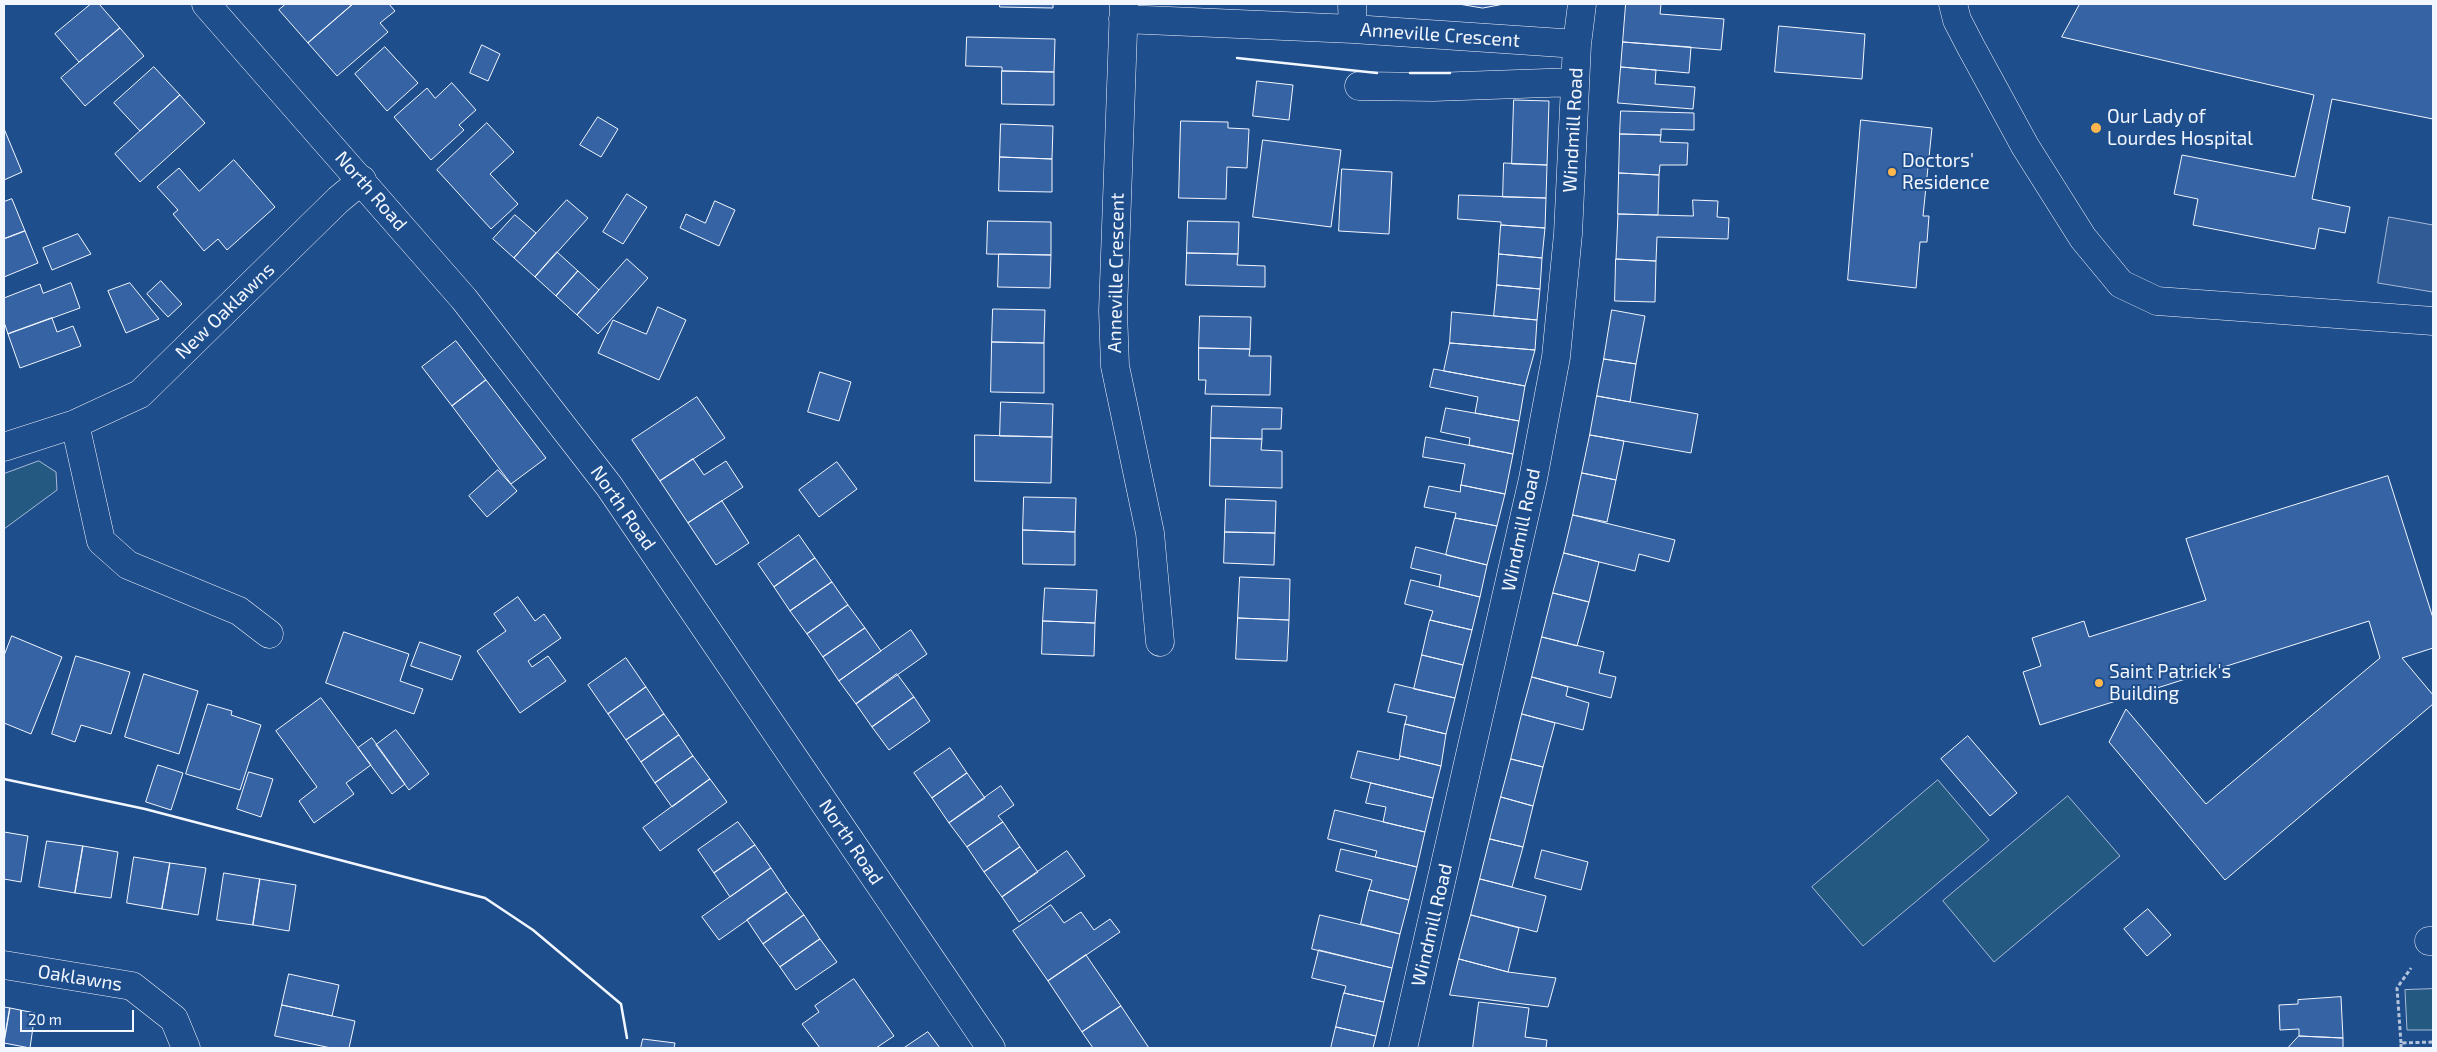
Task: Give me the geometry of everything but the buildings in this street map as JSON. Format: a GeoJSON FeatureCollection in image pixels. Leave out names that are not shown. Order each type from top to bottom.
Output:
{"type":"FeatureCollection","features":[{"type":"Feature","properties":{"kind":"street","name":"North Road"},"geometry":{"type":"LineString","coordinates":[[206,4],[362,180],[464,299],[609,486],[991,1048]]}},
{"type":"Feature","properties":{"kind":"street","name":"Windmill Road"},"geometry":{"type":"LineString","coordinates":[[1403,1048],[1533,479],[1556,357],[1568,234],[1577,44],[1582,4]]}},
{"type":"Feature","properties":{"kind":"street"},"geometry":{"type":"LineString","coordinates":[[1953,4],[1957,20],[2025,146],[2083,238],[2122,284],[2157,301],[2433,321]]}},
{"type":"Feature","properties":{"kind":"street","name":"Anneville Crescent"},"geometry":{"type":"LineString","coordinates":[[1160,642],[1150,533],[1114,366],[1112,311],[1124,11],[1353,17],[1577,44]]}},
{"type":"Feature","properties":{"kind":"street"},"geometry":{"type":"LineString","coordinates":[[1359,86],[1433,87],[1575,82]]}},
{"type":"Feature","properties":{"kind":"street","name":"New Oaklawns"},"geometry":{"type":"LineString","coordinates":[[4,447],[76,424],[140,394],[338,200],[362,180]]}},
{"type":"Feature","properties":{"kind":"street"},"geometry":{"type":"LineString","coordinates":[[76,424],[101,541],[128,565],[239,611],[269,634]]}},
{"type":"Feature","properties":{"kind":"street","name":"Oaklawns"},"geometry":{"type":"LineString","coordinates":[[4,965],[132,986],[174,1019],[186,1048]]}},
{"type":"Feature","properties":{"kind":"path"},"geometry":{"type":"LineString","coordinates":[[2401,1048],[2397,988],[2431,941]]}},
{"type":"Feature","properties":{"kind":"path"},"geometry":{"type":"LineString","coordinates":[[2401,1043],[2433,1042]]}},
{"type":"Feature","properties":{"kind":"shaded area"},"geometry":{"type":"Polygon","coordinates":[[[2389,217],[2433,225],[2433,292],[2378,283],[2389,217]]]}},
{"type":"Feature","properties":{"kind":"shaded area"},"geometry":{"type":"Polygon","coordinates":[[[39,461],[56,472],[57,490],[4,529],[4,474],[39,461]]]}},
{"type":"Feature","properties":{"kind":"shaded area"},"geometry":{"type":"Polygon","coordinates":[[[1938,780],[1989,840],[1863,946],[1812,887],[1938,780]]]}},
{"type":"Feature","properties":{"kind":"shaded area"},"geometry":{"type":"Polygon","coordinates":[[[2068,796],[2120,856],[1994,962],[1943,901],[2068,796]]]}},
{"type":"Feature","properties":{"kind":"shaded area"},"geometry":{"type":"Polygon","coordinates":[[[2433,989],[2433,1030],[2407,1030],[2405,990],[2433,989]]]}},
{"type":"Feature","properties":{"kind":"wall"},"geometry":{"type":"LineString","coordinates":[[1237,58],[1377,73]]}},
{"type":"Feature","properties":{"kind":"wall"},"geometry":{"type":"LineString","coordinates":[[1410,73],[1450,73]]}},
{"type":"Feature","properties":{"kind":"wall"},"geometry":{"type":"LineString","coordinates":[[4,779],[145,809],[485,898],[533,930],[621,1004],[627,1038]]}},
{"type":"Feature","properties":{"kind":"place","name":"Our Lady of Lourdes Hospital"},"geometry":{"type":"Point","coordinates":[2096,128]}},
{"type":"Feature","properties":{"kind":"place","name":"Doctors' Residence"},"geometry":{"type":"Point","coordinates":[1892,172]}},
{"type":"Feature","properties":{"kind":"place","name":"Saint Patrick's Building"},"geometry":{"type":"Point","coordinates":[2099,683]}}]}
